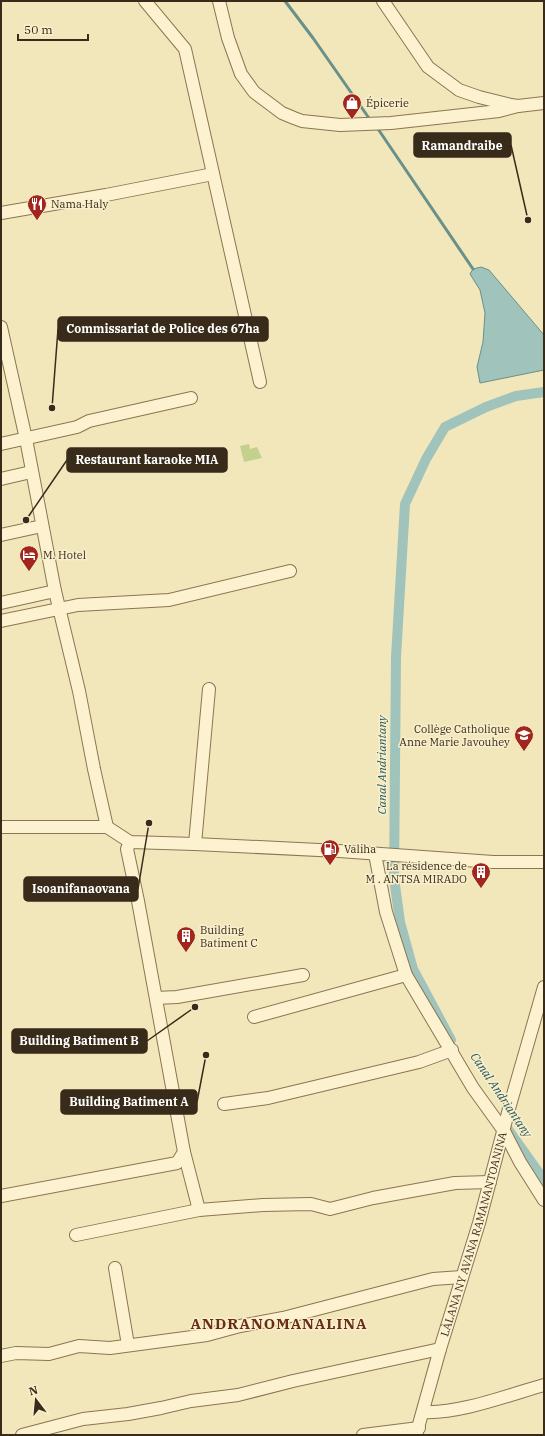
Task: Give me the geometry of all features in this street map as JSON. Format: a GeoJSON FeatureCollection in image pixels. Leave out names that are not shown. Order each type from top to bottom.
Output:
{"type":"FeatureCollection","features":[{"type":"Feature","properties":{"kind":"street"},"geometry":{"type":"LineString","coordinates":[[145,1],[185,49],[260,382]]}},
{"type":"Feature","properties":{"kind":"street"},"geometry":{"type":"LineString","coordinates":[[219,1],[228,38],[238,67],[254,92],[282,113],[302,121],[340,125],[391,123],[498,111],[518,106],[544,103]]}},
{"type":"Feature","properties":{"kind":"street"},"geometry":{"type":"LineString","coordinates":[[383,1],[428,67],[459,90],[500,103],[518,106]]}},
{"type":"Feature","properties":{"kind":"street"},"geometry":{"type":"LineString","coordinates":[[1,212],[106,195],[213,174]]}},
{"type":"Feature","properties":{"kind":"street"},"geometry":{"type":"LineString","coordinates":[[1,327],[26,439],[31,472],[55,591],[79,691],[107,828]]}},
{"type":"Feature","properties":{"kind":"street"},"geometry":{"type":"LineString","coordinates":[[1,444],[77,427],[89,421],[190,398]]}},
{"type":"Feature","properties":{"kind":"street"},"geometry":{"type":"LineString","coordinates":[[1,479],[31,472]]}},
{"type":"Feature","properties":{"kind":"street"},"geometry":{"type":"LineString","coordinates":[[1,535],[42,526]]}},
{"type":"Feature","properties":{"kind":"street"},"geometry":{"type":"LineString","coordinates":[[1,621],[59,608],[105,603],[169,600],[290,571]]}},
{"type":"Feature","properties":{"kind":"street"},"geometry":{"type":"LineString","coordinates":[[1,603],[55,591]]}},
{"type":"Feature","properties":{"kind":"street"},"geometry":{"type":"LineString","coordinates":[[195,844],[210,689]]}},
{"type":"Feature","properties":{"kind":"street"},"geometry":{"type":"LineString","coordinates":[[1,827],[107,828],[130,842],[339,851],[493,862],[544,862]]}},
{"type":"Feature","properties":{"kind":"street"},"geometry":{"type":"LineString","coordinates":[[130,842],[127,849],[184,1152],[199,1210]]}},
{"type":"Feature","properties":{"kind":"street"},"geometry":{"type":"LineString","coordinates":[[376,854],[386,912],[406,975],[452,1050],[473,1088],[504,1131],[520,1162],[544,1200]]}},
{"type":"Feature","properties":{"kind":"street"},"geometry":{"type":"LineString","coordinates":[[156,998],[178,997],[303,975]]}},
{"type":"Feature","properties":{"kind":"street"},"geometry":{"type":"LineString","coordinates":[[254,1017],[406,975]]}},
{"type":"Feature","properties":{"kind":"street","name":"LÀLANA NY AVANA RAMANANTOANINA"},"geometry":{"type":"LineString","coordinates":[[418,1431],[440,1349],[480,1223],[510,1105],[544,987]]}},
{"type":"Feature","properties":{"kind":"street"},"geometry":{"type":"LineString","coordinates":[[224,1104],[275,1096],[419,1062],[452,1050]]}},
{"type":"Feature","properties":{"kind":"street"},"geometry":{"type":"LineString","coordinates":[[1,1196],[177,1163],[184,1152]]}},
{"type":"Feature","properties":{"kind":"street"},"geometry":{"type":"LineString","coordinates":[[76,1235],[199,1210],[263,1205],[311,1204],[330,1209],[373,1198],[455,1183],[490,1182]]}},
{"type":"Feature","properties":{"kind":"street"},"geometry":{"type":"LineString","coordinates":[[115,1268],[128,1345]]}},
{"type":"Feature","properties":{"kind":"street"},"geometry":{"type":"LineString","coordinates":[[1,1356],[16,1353],[49,1354],[79,1346],[110,1348],[206,1335],[240,1326],[283,1318],[433,1279],[462,1276]]}},
{"type":"Feature","properties":{"kind":"street"},"geometry":{"type":"LineString","coordinates":[[22,1435],[83,1419],[238,1395],[293,1381],[440,1349]]}},
{"type":"Feature","properties":{"kind":"street"},"geometry":{"type":"LineString","coordinates":[[423,1412],[435,1413],[460,1409],[544,1385]]}},
{"type":"Feature","properties":{"kind":"street"},"geometry":{"type":"LineString","coordinates":[[363,1435],[418,1431]]}},
{"type":"Feature","properties":{"kind":"green space"},"geometry":{"type":"Polygon","coordinates":[[[249,444],[250,449],[257,447],[262,458],[244,462],[240,446],[249,444]]]}},
{"type":"Feature","properties":{"kind":"water"},"geometry":{"type":"Polygon","coordinates":[[[481,267],[489,270],[544,335],[544,370],[480,383],[477,367],[483,342],[485,313],[480,290],[470,274],[473,269],[481,267]]]}},
{"type":"Feature","properties":{"kind":"waterway"},"geometry":{"type":"LineString","coordinates":[[285,1],[313,38],[371,121]]}},
{"type":"Feature","properties":{"kind":"waterway"},"geometry":{"type":"LineString","coordinates":[[376,126],[473,269]]}},
{"type":"Feature","properties":{"kind":"waterway","name":"Canal Andriantany"},"geometry":{"type":"LineString","coordinates":[[451,1040],[413,969],[400,922],[394,878],[396,657],[405,504],[426,459],[445,427],[486,407],[516,396],[544,392]]}},
{"type":"Feature","properties":{"kind":"waterway","name":"Canal Andriantany"},"geometry":{"type":"LineString","coordinates":[[507,1128],[544,1180]]}},
{"type":"Feature","properties":{"kind":"place","name":"Épicerie"},"geometry":{"type":"Point","coordinates":[352,120]}},
{"type":"Feature","properties":{"kind":"place","name":"Ramandraibe"},"geometry":{"type":"Point","coordinates":[528,220]}},
{"type":"Feature","properties":{"kind":"place","name":"Nama Haly"},"geometry":{"type":"Point","coordinates":[37,221]}},
{"type":"Feature","properties":{"kind":"place","name":"Commissariat de Police des 67ha"},"geometry":{"type":"Point","coordinates":[52,408]}},
{"type":"Feature","properties":{"kind":"place","name":"Restaurant karaoke MIA"},"geometry":{"type":"Point","coordinates":[26,520]}},
{"type":"Feature","properties":{"kind":"place","name":"M. Hotel"},"geometry":{"type":"Point","coordinates":[29,572]}},
{"type":"Feature","properties":{"kind":"place","name":"Collège Catholique Anne Marie Javouhey"},"geometry":{"type":"Point","coordinates":[524,752]}},
{"type":"Feature","properties":{"kind":"place","name":"Isoanifanaovana"},"geometry":{"type":"Point","coordinates":[149,823]}},
{"type":"Feature","properties":{"kind":"place","name":"Valiha"},"geometry":{"type":"Point","coordinates":[330,866]}},
{"type":"Feature","properties":{"kind":"place","name":"La résidence de M . ANTSA MIRADO"},"geometry":{"type":"Point","coordinates":[481,889]}},
{"type":"Feature","properties":{"kind":"place","name":"Building Batiment C"},"geometry":{"type":"Point","coordinates":[186,953]}},
{"type":"Feature","properties":{"kind":"place","name":"Building Batiment B"},"geometry":{"type":"Point","coordinates":[195,1007]}},
{"type":"Feature","properties":{"kind":"place","name":"Building Batiment A"},"geometry":{"type":"Point","coordinates":[206,1055]}},
{"type":"Feature","properties":{"kind":"district","name":"ANDRANOMANALINA"},"geometry":{"type":"Point","coordinates":[279,1324]}}]}
